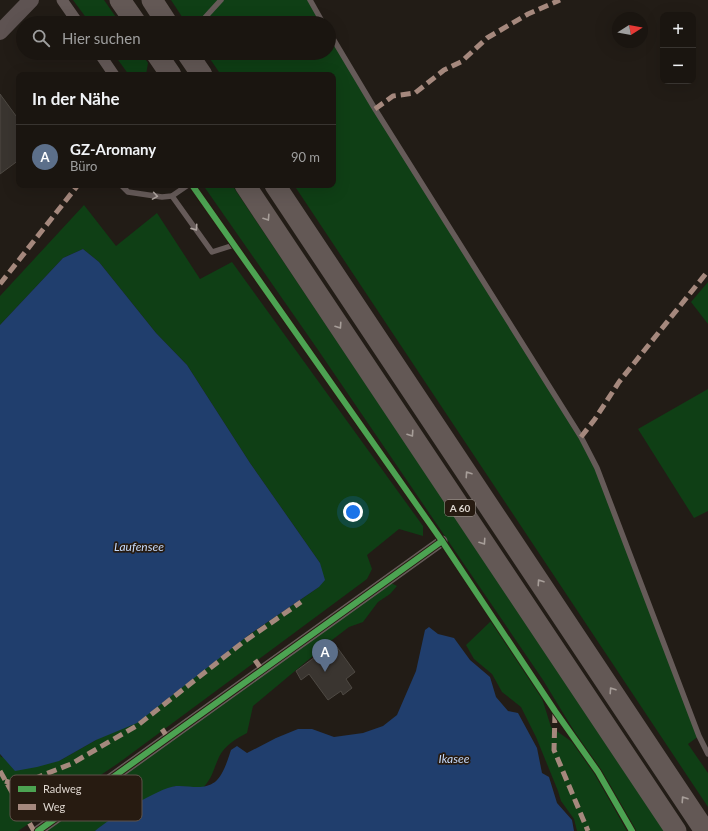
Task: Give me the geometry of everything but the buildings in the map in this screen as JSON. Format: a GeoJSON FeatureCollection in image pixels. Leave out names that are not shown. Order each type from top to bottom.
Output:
{"type":"FeatureCollection","features":[{"type":"Feature","properties":{"kind":"highway"},"geometry":{"type":"LineString","coordinates":[[120,0],[131,16]]}},
{"type":"Feature","properties":{"kind":"highway"},"geometry":{"type":"LineString","coordinates":[[152,0],[162,16]]}},
{"type":"Feature","properties":{"kind":"highway"},"geometry":{"type":"LineString","coordinates":[[161,60],[169,72]]}},
{"type":"Feature","properties":{"kind":"highway"},"geometry":{"type":"LineString","coordinates":[[192,60],[200,72]]}},
{"type":"Feature","properties":{"kind":"highway","name":"A 60"},"geometry":{"type":"LineString","coordinates":[[247,188],[676,831]]}},
{"type":"Feature","properties":{"kind":"highway","name":"A 60"},"geometry":{"type":"LineString","coordinates":[[277,188],[705,831]]}},
{"type":"Feature","properties":{"kind":"main road"},"geometry":{"type":"LineString","coordinates":[[0,32],[31,0]]}},
{"type":"Feature","properties":{"kind":"street"},"geometry":{"type":"LineString","coordinates":[[62,0],[73,16]]}},
{"type":"Feature","properties":{"kind":"street"},"geometry":{"type":"LineString","coordinates":[[104,60],[112,72]]}},
{"type":"Feature","properties":{"kind":"street"},"geometry":{"type":"LineString","coordinates":[[116,775],[442,541]]}},
{"type":"Feature","properties":{"kind":"street"},"geometry":{"type":"LineString","coordinates":[[38,831],[52,821]]}},
{"type":"Feature","properties":{"kind":"lane"},"geometry":{"type":"LineString","coordinates":[[206,16],[220,0]]}},
{"type":"Feature","properties":{"kind":"lane"},"geometry":{"type":"LineString","coordinates":[[310,0],[319,16]]}},
{"type":"Feature","properties":{"kind":"lane"},"geometry":{"type":"LineString","coordinates":[[336,44],[375,109],[581,437],[597,468],[696,728],[708,754]]}},
{"type":"Feature","properties":{"kind":"lane"},"geometry":{"type":"LineString","coordinates":[[125,188],[128,192],[162,197],[172,196],[184,188]]}},
{"type":"Feature","properties":{"kind":"lane"},"geometry":{"type":"LineString","coordinates":[[172,196],[212,252],[234,245]]}},
{"type":"Feature","properties":{"kind":"green space"},"geometry":{"type":"Polygon","coordinates":[[[73,0],[104,0],[115,16],[85,16],[73,0]]]}},
{"type":"Feature","properties":{"kind":"green space"},"geometry":{"type":"Polygon","coordinates":[[[171,0],[310,0],[319,16],[181,16],[171,0]]]}},
{"type":"Feature","properties":{"kind":"green space"},"geometry":{"type":"Polygon","coordinates":[[[336,43],[597,468],[699,736],[688,744],[708,773],[708,807],[296,188],[336,188],[336,72],[219,72],[211,60],[336,60],[336,43]]]}},
{"type":"Feature","properties":{"kind":"green space"},"geometry":{"type":"Polygon","coordinates":[[[118,60],[146,60],[148,63],[146,72],[127,72],[118,60]]]}},
{"type":"Feature","properties":{"kind":"green space"},"geometry":{"type":"Polygon","coordinates":[[[205,188],[234,188],[666,831],[635,831],[543,680],[316,347],[205,188]]]}},
{"type":"Feature","properties":{"kind":"green space"},"geometry":{"type":"Polygon","coordinates":[[[84,205],[116,246],[157,213],[200,279],[232,262],[423,526],[423,536],[399,529],[367,555],[372,569],[367,579],[101,775],[10,775],[10,821],[33,821],[18,831],[0,831],[0,754],[1,757],[59,761],[96,740],[319,587],[320,563],[250,463],[187,365],[156,333],[99,262],[83,249],[63,258],[0,325],[0,296],[84,205]]]}},
{"type":"Feature","properties":{"kind":"green space"},"geometry":{"type":"Polygon","coordinates":[[[708,282],[708,324],[691,302],[708,282]]]}},
{"type":"Feature","properties":{"kind":"green space"},"geometry":{"type":"Polygon","coordinates":[[[708,389],[708,511],[694,518],[638,429],[708,389]]]}},
{"type":"Feature","properties":{"kind":"green space"},"geometry":{"type":"Polygon","coordinates":[[[389,582],[397,586],[390,594],[378,602],[363,622],[349,627],[253,706],[247,733],[224,749],[211,777],[203,788],[175,786],[142,805],[142,775],[124,775],[389,582]]]}},
{"type":"Feature","properties":{"kind":"green space"},"geometry":{"type":"Polygon","coordinates":[[[491,621],[496,626],[542,698],[551,727],[575,744],[594,772],[627,831],[577,831],[574,819],[561,801],[536,737],[521,707],[502,692],[492,674],[474,659],[466,645],[491,621]]]}},
{"type":"Feature","properties":{"kind":"green space"},"geometry":{"type":"Polygon","coordinates":[[[61,821],[113,821],[95,831],[47,831],[61,821]]]}},
{"type":"Feature","properties":{"kind":"water","name":"Laufensee"},"geometry":{"type":"Polygon","coordinates":[[[83,249],[99,262],[156,333],[187,365],[250,463],[320,563],[325,580],[319,587],[250,634],[137,723],[96,740],[59,761],[15,771],[0,754],[0,325],[63,258],[83,249]]]}},
{"type":"Feature","properties":{"kind":"water","name":"Ikasee"},"geometry":{"type":"Polygon","coordinates":[[[429,627],[438,634],[454,638],[470,660],[490,677],[496,697],[508,711],[518,713],[537,748],[542,773],[549,777],[557,803],[572,820],[574,831],[95,831],[108,821],[142,821],[142,800],[168,788],[176,786],[201,787],[210,785],[218,779],[223,772],[231,750],[237,746],[247,753],[276,738],[298,729],[312,729],[334,737],[363,733],[383,726],[397,715],[416,671],[425,630],[429,627]]]}},
{"type":"Feature","properties":{"kind":"marked path"},"geometry":{"type":"LineString","coordinates":[[375,109],[393,96],[415,93],[444,70],[461,62],[487,38],[528,14],[560,0]]}},
{"type":"Feature","properties":{"kind":"marked path"},"geometry":{"type":"LineString","coordinates":[[0,284],[76,188]]}},
{"type":"Feature","properties":{"kind":"marked path"},"geometry":{"type":"LineString","coordinates":[[581,437],[595,419],[619,382],[708,271]]}},
{"type":"Feature","properties":{"kind":"marked path"},"geometry":{"type":"LineString","coordinates":[[43,775],[71,764],[138,725],[242,643],[301,602]]}},
{"type":"Feature","properties":{"kind":"marked path"},"geometry":{"type":"LineString","coordinates":[[255,660],[262,670]]}},
{"type":"Feature","properties":{"kind":"marked path"},"geometry":{"type":"LineString","coordinates":[[555,713],[554,750],[588,831]]}},
{"type":"Feature","properties":{"kind":"marked path"},"geometry":{"type":"LineString","coordinates":[[162,729],[168,738]]}},
{"type":"Feature","properties":{"kind":"marked path"},"geometry":{"type":"LineString","coordinates":[[0,771],[10,789]]}},
{"type":"Feature","properties":{"kind":"marked path"},"geometry":{"type":"LineString","coordinates":[[5,781],[10,783]]}},
{"type":"Feature","properties":{"kind":"marked path"},"geometry":{"type":"LineString","coordinates":[[28,821],[34,831]]}},
{"type":"Feature","properties":{"kind":"cycle path"},"geometry":{"type":"LineString","coordinates":[[194,188],[442,541],[555,711],[598,772],[632,831]]}},
{"type":"Feature","properties":{"kind":"cycle path"},"geometry":{"type":"LineString","coordinates":[[116,775],[442,541]]}},
{"type":"Feature","properties":{"kind":"cycle path"},"geometry":{"type":"LineString","coordinates":[[38,831],[52,821]]}},
{"type":"Feature","properties":{"kind":"place","name":"GZ-Aromany"},"geometry":{"type":"Point","coordinates":[325,672]}}]}
